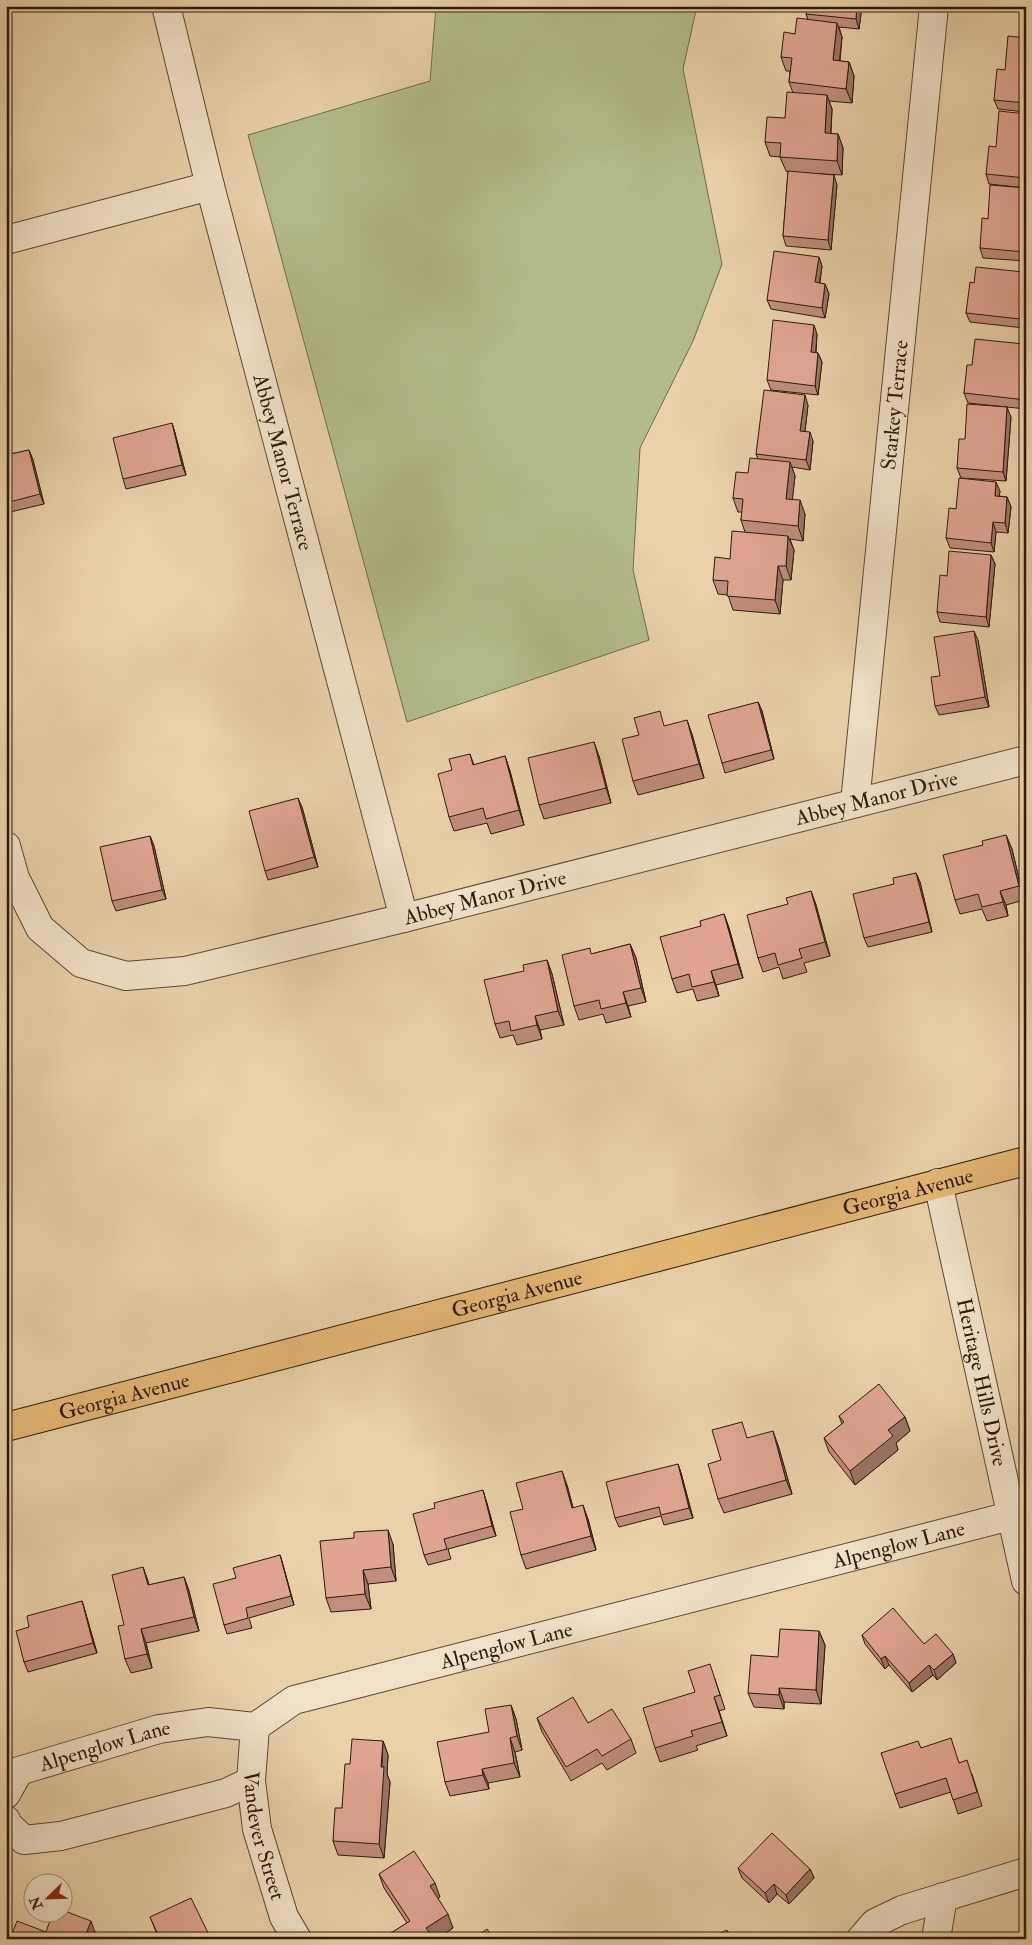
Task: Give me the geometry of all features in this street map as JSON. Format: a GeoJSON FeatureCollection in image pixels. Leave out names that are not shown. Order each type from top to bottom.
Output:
{"type":"FeatureCollection","features":[{"type":"Feature","properties":{"kind":"main road","name":"Georgia Avenue"},"geometry":{"type":"LineString","coordinates":[[6,1427],[1026,1161]]}},
{"type":"Feature","properties":{"kind":"street","name":"Abbey Manor Terrace"},"geometry":{"type":"LineString","coordinates":[[166,6],[210,186],[404,918]]}},
{"type":"Feature","properties":{"kind":"street","name":"Starkey Terrace"},"geometry":{"type":"LineString","coordinates":[[855,804],[934,6]]}},
{"type":"Feature","properties":{"kind":"street"},"geometry":{"type":"LineString","coordinates":[[6,240],[210,186]]}},
{"type":"Feature","properties":{"kind":"street","name":"Abbey Manor Drive"},"geometry":{"type":"LineString","coordinates":[[6,846],[15,878],[40,928],[81,963],[126,976],[185,971],[404,918],[1026,760]]}},
{"type":"Feature","properties":{"kind":"street","name":"Heritage Hills Drive"},"geometry":{"type":"LineString","coordinates":[[938,1183],[1018,1514],[1026,1581]]}},
{"type":"Feature","properties":{"kind":"street","name":"Alpenglow Lane"},"geometry":{"type":"LineString","coordinates":[[6,1794],[19,1771],[159,1729],[208,1722],[254,1727],[294,1700],[1018,1514]]}},
{"type":"Feature","properties":{"kind":"street","name":"Vandever Street"},"geometry":{"type":"LineString","coordinates":[[254,1727],[251,1781],[257,1829],[284,1917],[297,1939]]}},
{"type":"Feature","properties":{"kind":"street"},"geometry":{"type":"LineString","coordinates":[[6,1820],[7,1824],[24,1840],[61,1836],[226,1793],[251,1781]]}},
{"type":"Feature","properties":{"kind":"street"},"geometry":{"type":"LineString","coordinates":[[861,1939],[875,1924],[902,1910],[1026,1872]]}},
{"type":"Feature","properties":{"kind":"street"},"geometry":{"type":"LineString","coordinates":[[936,1939],[943,1898]]}},
{"type":"Feature","properties":{"kind":"green space"},"geometry":{"type":"Polygon","coordinates":[[[436,6],[697,6],[683,69],[722,264],[693,341],[640,448],[633,570],[649,640],[407,722],[248,135],[430,81],[436,6]]]}},
{"type":"Feature","properties":{"kind":"building"},"geometry":{"type":"Polygon","coordinates":[[[807,6],[857,6],[856,19],[806,14],[807,6]]]}},
{"type":"Feature","properties":{"kind":"building"},"geometry":{"type":"Polygon","coordinates":[[[797,18],[837,23],[833,60],[849,62],[846,89],[789,82],[792,58],[781,57],[784,32],[795,34],[797,18]]]}},
{"type":"Feature","properties":{"kind":"building"},"geometry":{"type":"Polygon","coordinates":[[[1008,36],[1026,38],[1026,103],[994,100],[997,69],[1005,70],[1008,36]]]}},
{"type":"Feature","properties":{"kind":"building"},"geometry":{"type":"Polygon","coordinates":[[[787,92],[827,95],[825,133],[838,134],[837,161],[780,157],[781,143],[765,142],[767,117],[785,118],[787,92]]]}},
{"type":"Feature","properties":{"kind":"building"},"geometry":{"type":"Polygon","coordinates":[[[999,111],[1026,114],[1026,178],[986,174],[989,146],[996,147],[999,111]]]}},
{"type":"Feature","properties":{"kind":"building"},"geometry":{"type":"Polygon","coordinates":[[[788,171],[834,175],[828,240],[783,236],[788,171]]]}},
{"type":"Feature","properties":{"kind":"building"},"geometry":{"type":"Polygon","coordinates":[[[990,185],[1026,188],[1025,252],[980,248],[982,218],[988,219],[990,185]]]}},
{"type":"Feature","properties":{"kind":"building"},"geometry":{"type":"Polygon","coordinates":[[[774,251],[819,257],[815,282],[825,284],[822,308],[767,300],[774,251]]]}},
{"type":"Feature","properties":{"kind":"building"},"geometry":{"type":"Polygon","coordinates":[[[976,267],[1023,272],[1022,277],[1026,277],[1026,297],[1023,297],[1020,319],[966,313],[970,282],[974,283],[976,267]]]}},
{"type":"Feature","properties":{"kind":"building"},"geometry":{"type":"Polygon","coordinates":[[[773,320],[814,325],[811,352],[818,353],[815,386],[767,380],[773,320]]]}},
{"type":"Feature","properties":{"kind":"building"},"geometry":{"type":"Polygon","coordinates":[[[975,339],[1024,344],[1022,369],[1026,369],[1026,400],[964,393],[967,365],[972,365],[975,339]]]}},
{"type":"Feature","properties":{"kind":"building"},"geometry":{"type":"Polygon","coordinates":[[[764,390],[805,395],[800,431],[810,432],[806,460],[756,454],[764,390]]]}},
{"type":"Feature","properties":{"kind":"building"},"geometry":{"type":"Polygon","coordinates":[[[967,404],[1007,407],[1003,472],[957,468],[959,439],[965,439],[967,404]]]}},
{"type":"Feature","properties":{"kind":"building"},"geometry":{"type":"Polygon","coordinates":[[[172,423],[182,465],[123,479],[113,438],[172,423]]]}},
{"type":"Feature","properties":{"kind":"building"},"geometry":{"type":"Polygon","coordinates":[[[29,450],[40,494],[6,503],[6,455],[29,450]]]}},
{"type":"Feature","properties":{"kind":"building"},"geometry":{"type":"Polygon","coordinates":[[[750,458],[790,462],[786,499],[800,500],[798,526],[741,520],[743,499],[733,498],[736,472],[748,473],[750,458]]]}},
{"type":"Feature","properties":{"kind":"building"},"geometry":{"type":"Polygon","coordinates":[[[959,478],[996,482],[995,496],[1007,497],[1005,523],[993,522],[991,543],[946,538],[949,508],[956,509],[959,478]]]}},
{"type":"Feature","properties":{"kind":"building"},"geometry":{"type":"Polygon","coordinates":[[[732,531],[788,536],[786,566],[778,566],[775,600],[727,596],[728,581],[713,580],[715,557],[730,559],[732,531]]]}},
{"type":"Feature","properties":{"kind":"building"},"geometry":{"type":"Polygon","coordinates":[[[949,551],[991,555],[986,617],[937,612],[940,575],[947,576],[949,551]]]}},
{"type":"Feature","properties":{"kind":"building"},"geometry":{"type":"Polygon","coordinates":[[[974,631],[985,697],[935,706],[931,677],[940,676],[934,637],[974,631]]]}},
{"type":"Feature","properties":{"kind":"building"},"geometry":{"type":"Polygon","coordinates":[[[758,702],[771,750],[722,763],[708,715],[758,702]]]}},
{"type":"Feature","properties":{"kind":"building"},"geometry":{"type":"Polygon","coordinates":[[[660,711],[664,726],[687,720],[699,764],[633,781],[622,739],[639,735],[634,718],[660,711]]]}},
{"type":"Feature","properties":{"kind":"building"},"geometry":{"type":"Polygon","coordinates":[[[594,742],[606,788],[539,805],[528,758],[594,742]]]}},
{"type":"Feature","properties":{"kind":"building"},"geometry":{"type":"Polygon","coordinates":[[[470,754],[473,765],[505,756],[519,810],[486,819],[483,808],[449,817],[438,774],[452,770],[449,759],[470,754]]]}},
{"type":"Feature","properties":{"kind":"building"},"geometry":{"type":"Polygon","coordinates":[[[298,798],[314,857],[265,871],[249,811],[298,798]]]}},
{"type":"Feature","properties":{"kind":"building"},"geometry":{"type":"Polygon","coordinates":[[[1006,835],[1019,886],[1000,891],[1003,902],[982,907],[978,894],[955,900],[943,855],[983,845],[982,841],[1006,835]]]}},
{"type":"Feature","properties":{"kind":"building"},"geometry":{"type":"Polygon","coordinates":[[[150,836],[162,890],[112,901],[100,847],[150,836]]]}},
{"type":"Feature","properties":{"kind":"building"},"geometry":{"type":"Polygon","coordinates":[[[916,873],[929,922],[864,938],[853,894],[894,884],[893,878],[916,873]]]}},
{"type":"Feature","properties":{"kind":"building"},"geometry":{"type":"Polygon","coordinates":[[[811,891],[825,942],[799,949],[802,958],[778,965],[775,953],[758,958],[747,915],[788,904],[786,898],[811,891]]]}},
{"type":"Feature","properties":{"kind":"building"},"geometry":{"type":"Polygon","coordinates":[[[724,914],[738,964],[711,971],[714,982],[692,987],[689,974],[672,979],[660,937],[701,926],[700,921],[724,914]]]}},
{"type":"Feature","properties":{"kind":"building"},"geometry":{"type":"Polygon","coordinates":[[[630,944],[641,988],[623,992],[626,1003],[601,1009],[599,1000],[574,1006],[562,955],[590,948],[591,954],[630,944]]]}},
{"type":"Feature","properties":{"kind":"building"},"geometry":{"type":"Polygon","coordinates":[[[547,960],[558,1011],[535,1016],[537,1025],[511,1031],[509,1021],[495,1024],[484,980],[524,971],[523,965],[547,960]]]}},
{"type":"Feature","properties":{"kind":"building"},"geometry":{"type":"Polygon","coordinates":[[[879,1384],[905,1417],[888,1430],[893,1436],[850,1471],[824,1438],[844,1422],[839,1416],[879,1384]]]}},
{"type":"Feature","properties":{"kind":"building"},"geometry":{"type":"Polygon","coordinates":[[[742,1422],[747,1438],[773,1431],[786,1480],[718,1499],[708,1464],[721,1460],[712,1430],[742,1422]]]}},
{"type":"Feature","properties":{"kind":"building"},"geometry":{"type":"Polygon","coordinates":[[[678,1464],[689,1508],[661,1515],[659,1507],[615,1518],[606,1482],[678,1464]]]}},
{"type":"Feature","properties":{"kind":"building"},"geometry":{"type":"Polygon","coordinates":[[[562,1471],[572,1508],[583,1505],[591,1536],[521,1555],[510,1512],[523,1509],[516,1483],[562,1471]]]}},
{"type":"Feature","properties":{"kind":"building"},"geometry":{"type":"Polygon","coordinates":[[[483,1490],[492,1526],[444,1539],[447,1549],[424,1555],[413,1514],[435,1508],[434,1503],[483,1490]]]}},
{"type":"Feature","properties":{"kind":"building"},"geometry":{"type":"Polygon","coordinates":[[[388,1530],[391,1567],[363,1570],[365,1594],[326,1598],[320,1541],[354,1538],[354,1532],[388,1530]]]}},
{"type":"Feature","properties":{"kind":"building"},"geometry":{"type":"Polygon","coordinates":[[[280,1555],[291,1596],[246,1608],[248,1618],[224,1625],[213,1584],[236,1578],[233,1568],[280,1555]]]}},
{"type":"Feature","properties":{"kind":"building"},"geometry":{"type":"Polygon","coordinates":[[[143,1567],[148,1585],[184,1577],[194,1617],[141,1629],[147,1654],[125,1659],[118,1626],[124,1625],[112,1575],[143,1567]]]}},
{"type":"Feature","properties":{"kind":"building"},"geometry":{"type":"Polygon","coordinates":[[[82,1601],[93,1643],[24,1662],[16,1631],[29,1627],[27,1616],[82,1601]]]}},
{"type":"Feature","properties":{"kind":"building"},"geometry":{"type":"Polygon","coordinates":[[[893,1608],[924,1644],[936,1634],[953,1654],[934,1670],[929,1665],[909,1683],[885,1656],[881,1659],[862,1635],[893,1608]]]}},
{"type":"Feature","properties":{"kind":"building"},"geometry":{"type":"Polygon","coordinates":[[[780,1629],[819,1631],[816,1690],[779,1688],[779,1695],[748,1693],[751,1655],[778,1657],[780,1629]]]}},
{"type":"Feature","properties":{"kind":"building"},"geometry":{"type":"Polygon","coordinates":[[[710,1664],[720,1695],[714,1697],[722,1722],[691,1731],[693,1736],[655,1748],[643,1708],[695,1692],[688,1671],[710,1664]]]}},
{"type":"Feature","properties":{"kind":"building"},"geometry":{"type":"Polygon","coordinates":[[[573,1697],[588,1723],[612,1709],[631,1739],[602,1756],[597,1749],[566,1767],[537,1718],[573,1697]]]}},
{"type":"Feature","properties":{"kind":"building"},"geometry":{"type":"Polygon","coordinates":[[[511,1705],[517,1736],[510,1738],[514,1763],[482,1769],[483,1775],[445,1782],[437,1742],[489,1732],[485,1709],[511,1705]]]}},
{"type":"Feature","properties":{"kind":"building"},"geometry":{"type":"Polygon","coordinates":[[[951,1738],[959,1763],[967,1760],[977,1792],[953,1800],[946,1778],[895,1794],[881,1753],[918,1741],[921,1748],[951,1738]]]}},
{"type":"Feature","properties":{"kind":"building"},"geometry":{"type":"Polygon","coordinates":[[[352,1739],[383,1741],[381,1767],[384,1767],[379,1844],[333,1841],[335,1808],[342,1808],[345,1764],[350,1764],[352,1739]]]}},
{"type":"Feature","properties":{"kind":"building"},"geometry":{"type":"Polygon","coordinates":[[[772,1833],[810,1869],[786,1895],[774,1884],[765,1893],[738,1868],[772,1833]]]}},
{"type":"Feature","properties":{"kind":"building"},"geometry":{"type":"Polygon","coordinates":[[[414,1851],[435,1883],[430,1886],[448,1914],[426,1928],[432,1937],[430,1939],[395,1939],[391,1933],[410,1921],[379,1874],[414,1851]]]}},
{"type":"Feature","properties":{"kind":"building"},"geometry":{"type":"Polygon","coordinates":[[[191,1898],[211,1939],[160,1939],[150,1917],[191,1898]]]}},
{"type":"Feature","properties":{"kind":"building"},"geometry":{"type":"Polygon","coordinates":[[[72,1914],[91,1921],[84,1939],[10,1939],[17,1921],[46,1932],[50,1922],[72,1922],[72,1914]]]}},
{"type":"Feature","properties":{"kind":"building"},"geometry":{"type":"Polygon","coordinates":[[[487,1929],[493,1939],[473,1939],[487,1929]]]}},
{"type":"Feature","properties":{"kind":"building"},"geometry":{"type":"Polygon","coordinates":[[[727,1930],[731,1939],[707,1939],[727,1930]]]}}]}
